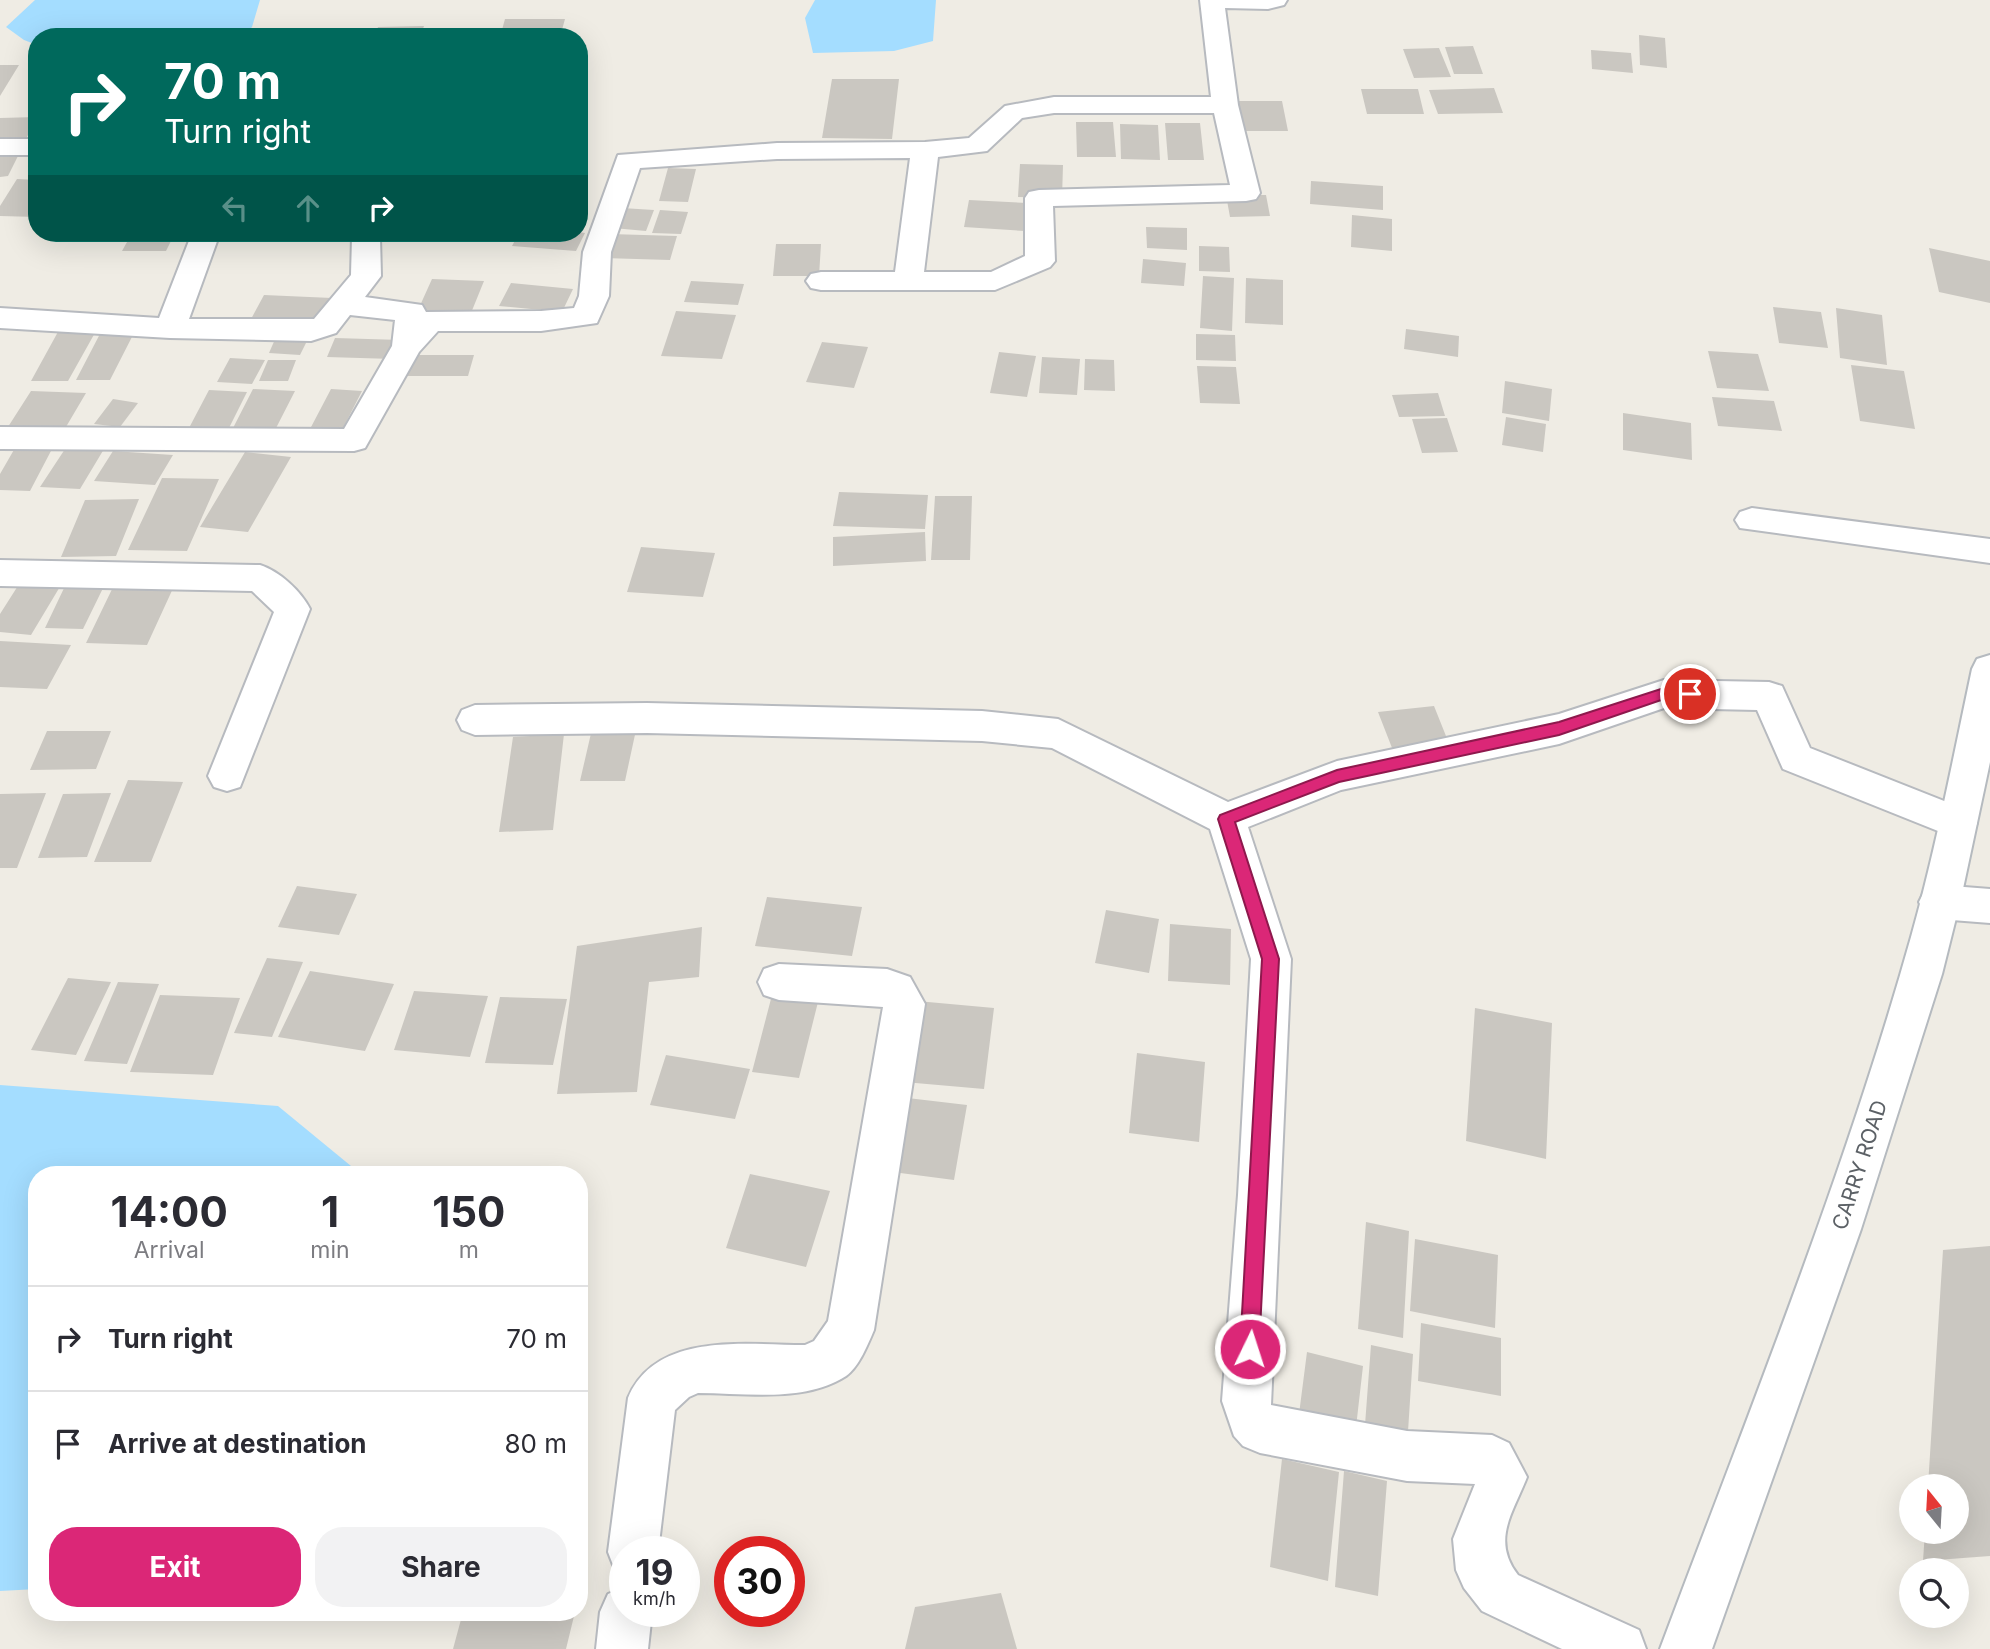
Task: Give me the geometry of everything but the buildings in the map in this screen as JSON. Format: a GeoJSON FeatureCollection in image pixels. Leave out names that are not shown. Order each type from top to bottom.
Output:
{"type":"FeatureCollection","features":[{"type":"Feature","properties":{"kind":"street"},"geometry":{"type":"LineString","coordinates":[[821,281],[995,281],[1022,271],[1040,261],[1039,198],[1246,193],[1225,105],[1212,0]]}},
{"type":"Feature","properties":{"kind":"street"},"geometry":{"type":"LineString","coordinates":[[1219,0],[1275,0]]}},
{"type":"Feature","properties":{"kind":"street"},"geometry":{"type":"LineString","coordinates":[[3,444],[354,440],[407,346],[430,321],[541,321],[586,316],[594,296],[597,252],[613,212],[628,161],[777,152],[925,150],[977,145],[1014,112],[1054,105],[1225,105]]}},
{"type":"Feature","properties":{"kind":"street"},"geometry":{"type":"LineString","coordinates":[[0,147],[28,146]]}},
{"type":"Feature","properties":{"kind":"street"},"geometry":{"type":"LineString","coordinates":[[908,281],[925,150]]}},
{"type":"Feature","properties":{"kind":"street"},"geometry":{"type":"LineString","coordinates":[[170,328],[203,242]]}},
{"type":"Feature","properties":{"kind":"street"},"geometry":{"type":"LineString","coordinates":[[0,318],[170,328],[311,331],[325,326],[366,276],[366,242]]}},
{"type":"Feature","properties":{"kind":"street"},"geometry":{"type":"LineString","coordinates":[[341,304],[411,312],[407,346]]}},
{"type":"Feature","properties":{"kind":"street"},"geometry":{"type":"LineString","coordinates":[[1752,520],[1990,551]]}},
{"type":"Feature","properties":{"kind":"street"},"geometry":{"type":"LineString","coordinates":[[0,573],[260,578],[293,609],[227,776]]}},
{"type":"Feature","properties":{"kind":"street","name":"CARRY ROAD"},"geometry":{"type":"LineString","coordinates":[[1686,1649],[1849,1203],[1922,971],[1958,823],[1990,669]]}},
{"type":"Feature","properties":{"kind":"street"},"geometry":{"type":"LineString","coordinates":[[1226,819],[1337,776],[1559,729],[1664,694],[1769,696],[1796,758],[1958,823]]}},
{"type":"Feature","properties":{"kind":"street"},"geometry":{"type":"LineString","coordinates":[[475,720],[647,718],[982,726],[1058,734],[1226,819],[1270,959],[1260,1195],[1246,1401],[1251,1419],[1260,1429],[1407,1455],[1492,1460],[1502,1477],[1478,1539],[1482,1570],[1500,1593],[1620,1649]]}},
{"type":"Feature","properties":{"kind":"street"},"geometry":{"type":"LineString","coordinates":[[1939,902],[1990,906]]}},
{"type":"Feature","properties":{"kind":"street"},"geometry":{"type":"LineString","coordinates":[[635,1536],[652,1398],[673,1380],[697,1369],[806,1369],[831,1359],[850,1330],[904,1004],[895,990],[887,987],[779,982]]}},
{"type":"Feature","properties":{"kind":"street"},"geometry":{"type":"LineString","coordinates":[[622,1649],[624,1627]]}},
{"type":"Feature","properties":{"kind":"water"},"geometry":{"type":"Polygon","coordinates":[[[35,0],[260,0],[251,28],[28,28],[28,42],[6,27],[35,0]]]}},
{"type":"Feature","properties":{"kind":"water"},"geometry":{"type":"Polygon","coordinates":[[[815,0],[936,0],[933,41],[894,51],[813,53],[805,18],[815,0]]]}},
{"type":"Feature","properties":{"kind":"water"},"geometry":{"type":"Polygon","coordinates":[[[0,1085],[278,1106],[351,1166],[28,1166],[28,1589],[0,1591],[0,1085]]]}},
{"type":"Feature","properties":{"kind":"route"},"geometry":{"type":"LineString","coordinates":[[1250,1349],[1270,959],[1226,819],[1337,776],[1559,729],[1664,694],[1690,694]]}}]}
